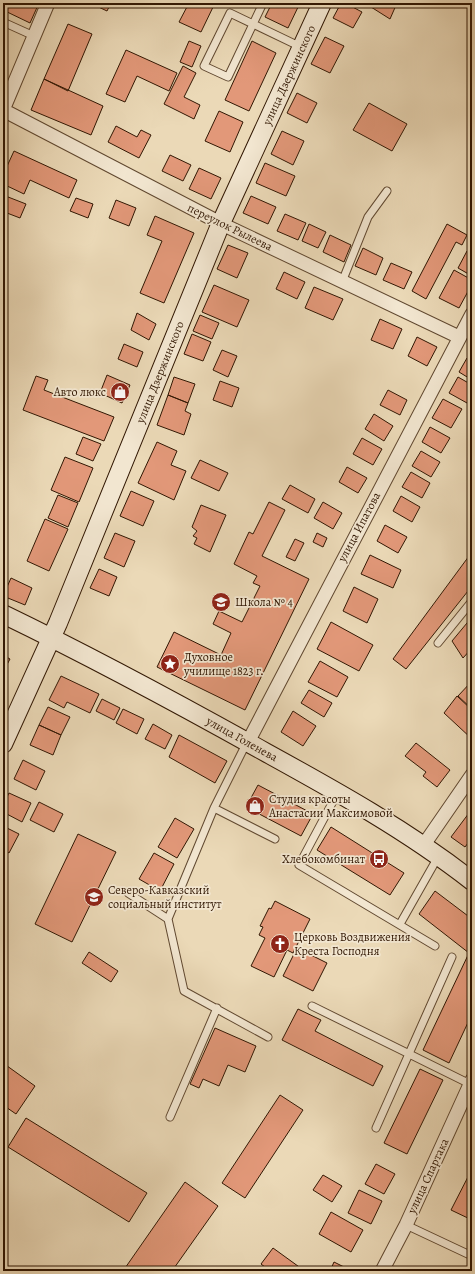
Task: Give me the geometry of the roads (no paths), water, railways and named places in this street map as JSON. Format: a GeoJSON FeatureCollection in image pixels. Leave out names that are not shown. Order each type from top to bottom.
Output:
{"type":"FeatureCollection","features":[{"type":"Feature","properties":{"kind":"street"},"geometry":{"type":"LineString","coordinates":[[3,110],[48,3]]}},
{"type":"Feature","properties":{"kind":"street","name":"улица Дзержинского"},"geometry":{"type":"LineString","coordinates":[[3,744],[52,638],[221,223],[322,3]]}},
{"type":"Feature","properties":{"kind":"street","name":"переулок Рылеева"},"geometry":{"type":"LineString","coordinates":[[3,110],[221,223],[459,337]]}},
{"type":"Feature","properties":{"kind":"street","name":"улица Ипатова"},"geometry":{"type":"LineString","coordinates":[[248,742],[472,314]]}},
{"type":"Feature","properties":{"kind":"street","name":"улица Голенева"},"geometry":{"type":"LineString","coordinates":[[3,614],[52,638],[248,742],[338,792],[423,846],[472,881]]}},
{"type":"Feature","properties":{"kind":"street"},"geometry":{"type":"LineString","coordinates":[[423,846],[472,775]]}},
{"type":"Feature","properties":{"kind":"street","name":"улица Спартака"},"geometry":{"type":"LineString","coordinates":[[382,1271],[406,1225],[471,1082]]}},
{"type":"Feature","properties":{"kind":"lane"},"geometry":{"type":"LineString","coordinates":[[262,3],[253,24],[228,77],[204,66],[230,13],[253,24],[302,47]]}},
{"type":"Feature","properties":{"kind":"lane"},"geometry":{"type":"LineString","coordinates":[[3,22],[34,36]]}},
{"type":"Feature","properties":{"kind":"lane"},"geometry":{"type":"LineString","coordinates":[[342,282],[368,217],[387,191]]}},
{"type":"Feature","properties":{"kind":"lane"},"geometry":{"type":"LineString","coordinates":[[438,643],[472,601]]}},
{"type":"Feature","properties":{"kind":"lane"},"geometry":{"type":"LineString","coordinates":[[248,742],[214,808],[168,919],[184,991],[268,1037]]}},
{"type":"Feature","properties":{"kind":"lane"},"geometry":{"type":"LineString","coordinates":[[338,792],[299,865],[435,946]]}},
{"type":"Feature","properties":{"kind":"lane"},"geometry":{"type":"LineString","coordinates":[[214,808],[275,839]]}},
{"type":"Feature","properties":{"kind":"lane"},"geometry":{"type":"LineString","coordinates":[[400,924],[438,857]]}},
{"type":"Feature","properties":{"kind":"lane"},"geometry":{"type":"LineString","coordinates":[[128,893],[168,919]]}},
{"type":"Feature","properties":{"kind":"lane"},"geometry":{"type":"LineString","coordinates":[[376,1128],[408,1053],[452,957]]}},
{"type":"Feature","properties":{"kind":"lane"},"geometry":{"type":"LineString","coordinates":[[312,1006],[471,1082]]}},
{"type":"Feature","properties":{"kind":"lane"},"geometry":{"type":"LineString","coordinates":[[170,1117],[217,1008]]}},
{"type":"Feature","properties":{"kind":"lane"},"geometry":{"type":"LineString","coordinates":[[406,1225],[472,1256]]}},
{"type":"Feature","properties":{"kind":"place","name":"Авто люкс"},"geometry":{"type":"Point","coordinates":[120,392]}},
{"type":"Feature","properties":{"kind":"place","name":"Школа № 4"},"geometry":{"type":"Point","coordinates":[221,602]}},
{"type":"Feature","properties":{"kind":"place","name":"Духовное училище 1823 г."},"geometry":{"type":"Point","coordinates":[170,664]}},
{"type":"Feature","properties":{"kind":"place","name":"Студия красоты Анастасии Максимовой"},"geometry":{"type":"Point","coordinates":[255,806]}},
{"type":"Feature","properties":{"kind":"place","name":"Хлебокомбинат"},"geometry":{"type":"Point","coordinates":[379,859]}},
{"type":"Feature","properties":{"kind":"place","name":"Северо-Кавказский социальный институт"},"geometry":{"type":"Point","coordinates":[94,897]}},
{"type":"Feature","properties":{"kind":"place","name":"Церковь Воздвижения Креста Господня"},"geometry":{"type":"Point","coordinates":[280,944]}}]}
